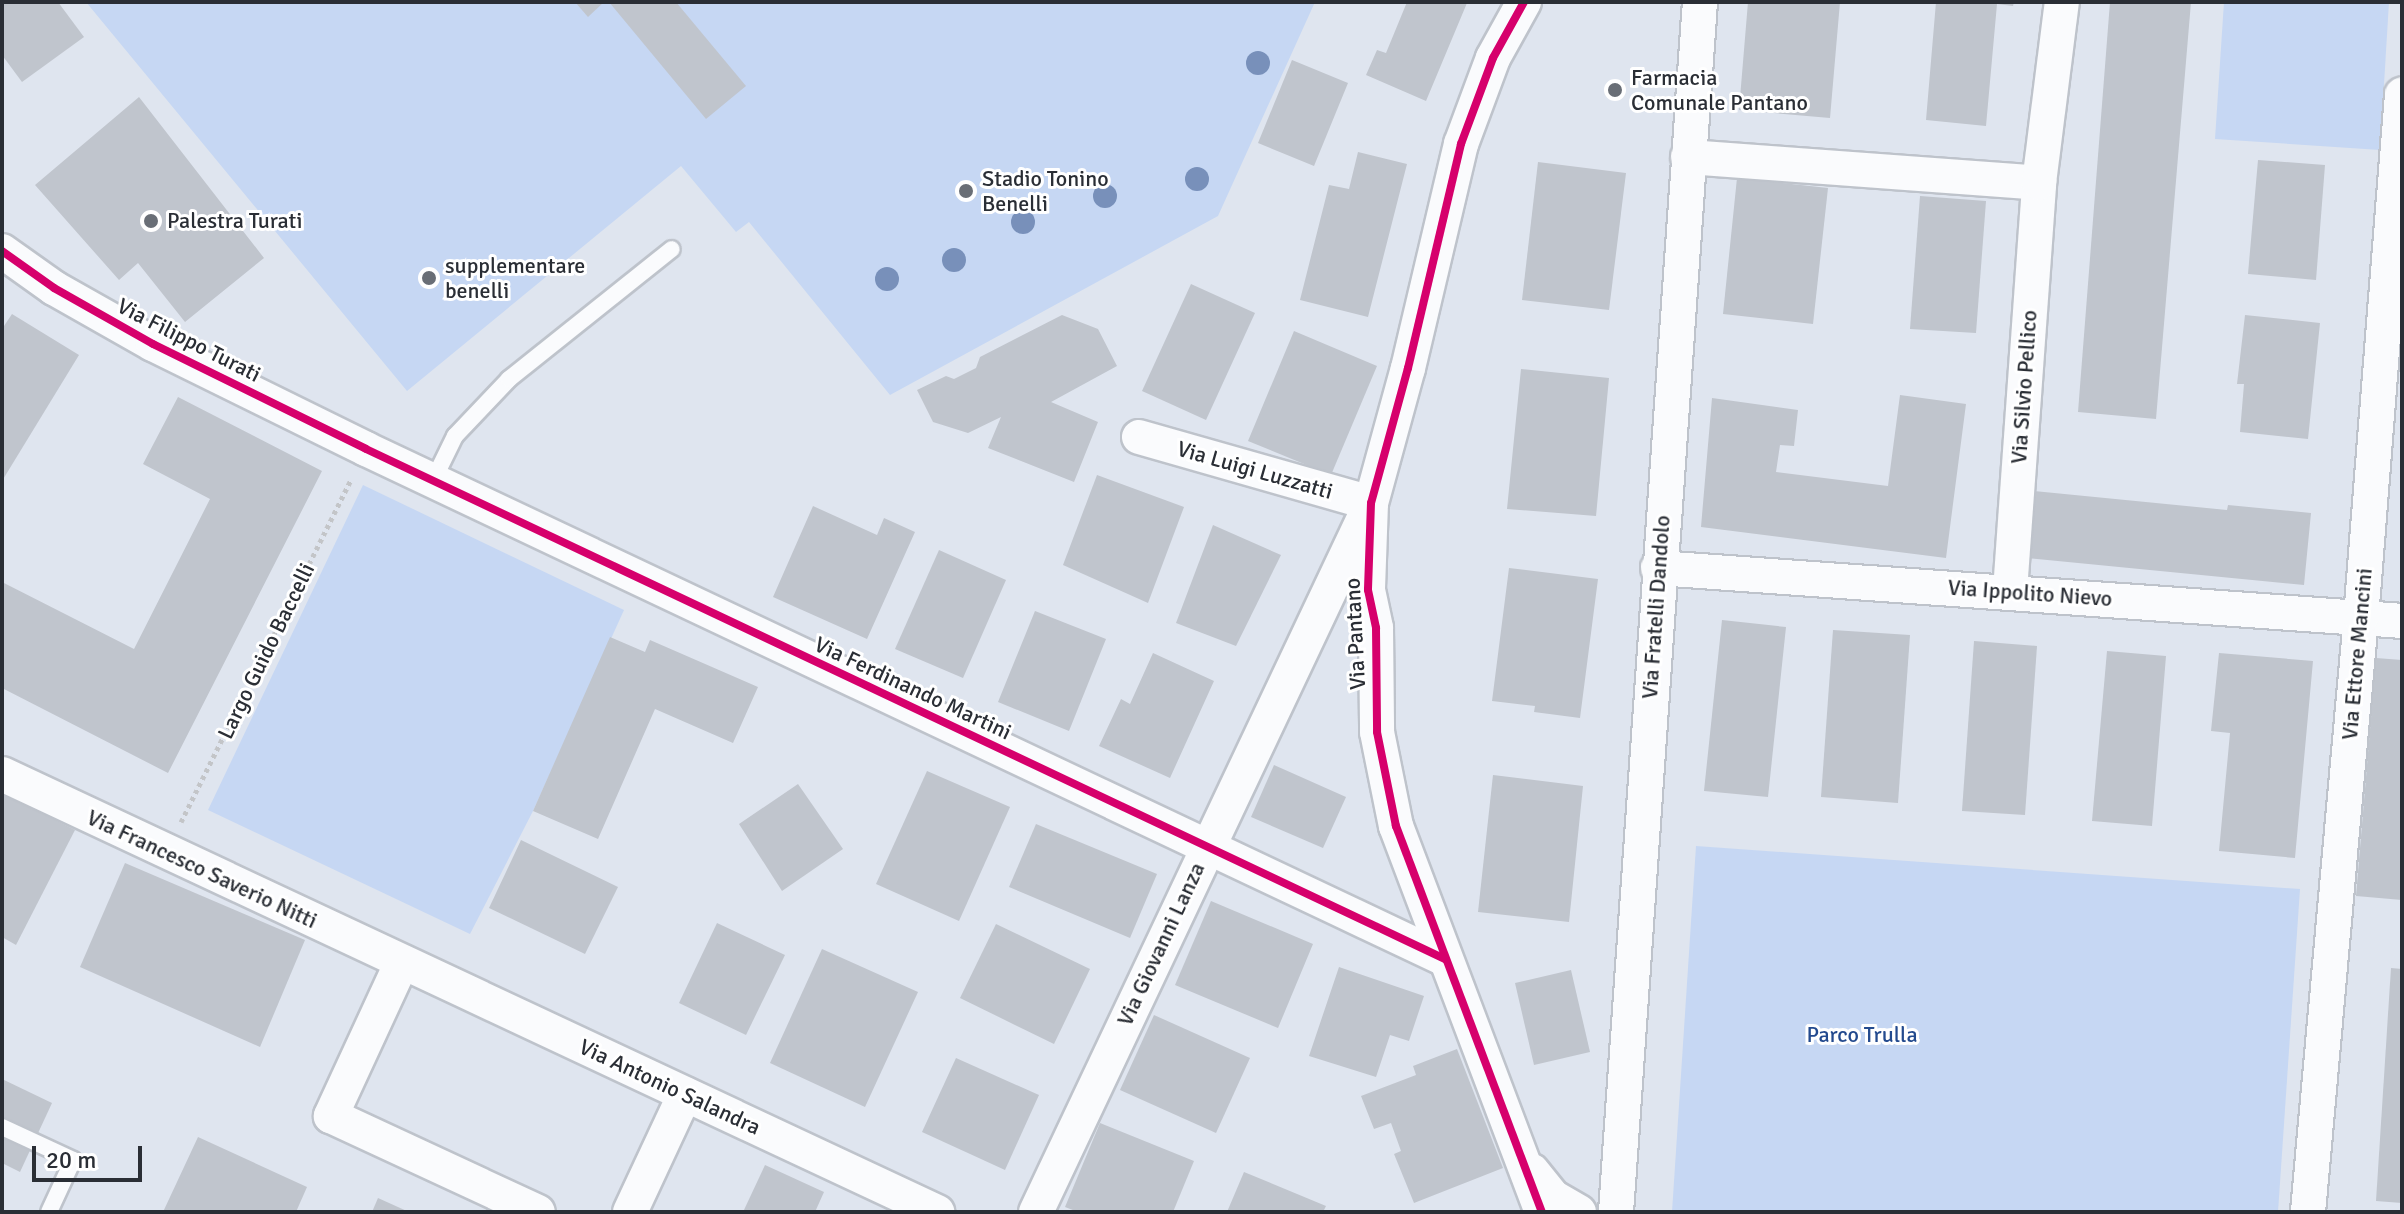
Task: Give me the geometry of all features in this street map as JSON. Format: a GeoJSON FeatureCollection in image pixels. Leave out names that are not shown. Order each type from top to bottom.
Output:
{"type":"FeatureCollection","features":[{"type":"Feature","properties":{"kind":"street","name":"Via Pantano"},"geometry":{"type":"LineString","coordinates":[[1524,2],[1493,58],[1461,144],[1408,368],[1371,503],[1368,590],[1376,628],[1377,732],[1396,826],[1542,1212]]}},
{"type":"Feature","properties":{"kind":"street","name":"Via Fratelli Dandolo"},"geometry":{"type":"LineString","coordinates":[[1616,1212],[1658,568],[1700,2]]}},
{"type":"Feature","properties":{"kind":"street","name":"Via Silvio Pellico"},"geometry":{"type":"LineString","coordinates":[[2010,591],[2039,183],[2062,2]]}},
{"type":"Feature","properties":{"kind":"street","name":"Via Ettore Mancini"},"geometry":{"type":"LineString","coordinates":[[2308,1212],[2361,618],[2402,95]]}},
{"type":"Feature","properties":{"kind":"street"},"geometry":{"type":"LineString","coordinates":[[1688,157],[2039,183]]}},
{"type":"Feature","properties":{"kind":"street","name":"Via Filippo Turati"},"geometry":{"type":"LineString","coordinates":[[2,251],[54,288],[153,344],[366,449]]}},
{"type":"Feature","properties":{"kind":"street","name":"Via Luigi Luzzatti"},"geometry":{"type":"LineString","coordinates":[[1139,437],[1371,503]]}},
{"type":"Feature","properties":{"kind":"street","name":"Via Ferdinando Martini"},"geometry":{"type":"LineString","coordinates":[[366,449],[1445,959]]}},
{"type":"Feature","properties":{"kind":"street","name":"Via Giovanni Lanza"},"geometry":{"type":"LineString","coordinates":[[1036,1212],[1371,503]]}},
{"type":"Feature","properties":{"kind":"street","name":"Via Ippolito Nievo"},"geometry":{"type":"LineString","coordinates":[[1658,568],[2402,621]]}},
{"type":"Feature","properties":{"kind":"street","name":"Via Francesco Saverio Nitti"},"geometry":{"type":"LineString","coordinates":[[2,774],[402,962]]}},
{"type":"Feature","properties":{"kind":"street"},"geometry":{"type":"LineString","coordinates":[[402,962],[331,1116],[538,1212]]}},
{"type":"Feature","properties":{"kind":"street","name":"Via Antonio Salandra"},"geometry":{"type":"LineString","coordinates":[[402,962],[937,1212]]}},
{"type":"Feature","properties":{"kind":"street"},"geometry":{"type":"LineString","coordinates":[[630,1212],[685,1094]]}},
{"type":"Feature","properties":{"kind":"street","name":"Via Pantano"},"geometry":{"type":"LineString","coordinates":[[1522,1158],[1553,1197],[1579,1212]]}},
{"type":"Feature","properties":{"kind":"lane"},"geometry":{"type":"LineString","coordinates":[[433,481],[455,436],[509,379],[672,249]]}},
{"type":"Feature","properties":{"kind":"lane"},"geometry":{"type":"LineString","coordinates":[[2,1127],[73,1160],[49,1212]]}},
{"type":"Feature","properties":{"kind":"green space"},"geometry":{"type":"Polygon","coordinates":[[[86,2],[1315,2],[1218,216],[890,395],[749,222],[736,232],[681,166],[407,391],[86,2]]]}},
{"type":"Feature","properties":{"kind":"green space"},"geometry":{"type":"Polygon","coordinates":[[[2224,2],[2389,2],[2380,150],[2215,139],[2224,2]]]}},
{"type":"Feature","properties":{"kind":"green space"},"geometry":{"type":"Polygon","coordinates":[[[363,485],[624,610],[533,811],[470,934],[208,810],[363,485]]]}},
{"type":"Feature","properties":{"kind":"green space","name":"Parco Trulla"},"geometry":{"type":"Polygon","coordinates":[[[1696,846],[2300,889],[2278,1212],[1672,1212],[1696,846]]]}},
{"type":"Feature","properties":{"kind":"building"},"geometry":{"type":"Polygon","coordinates":[[[2,2],[58,2],[84,37],[22,82],[2,55],[2,2]]]}},
{"type":"Feature","properties":{"kind":"building"},"geometry":{"type":"Polygon","coordinates":[[[575,2],[604,2],[588,17],[575,2]]]}},
{"type":"Feature","properties":{"kind":"building"},"geometry":{"type":"Polygon","coordinates":[[[609,2],[676,2],[746,86],[706,119],[609,2]]]}},
{"type":"Feature","properties":{"kind":"building"},"geometry":{"type":"Polygon","coordinates":[[[1407,2],[1467,3],[1426,101],[1366,75],[1377,50],[1386,53],[1407,2]]]}},
{"type":"Feature","properties":{"kind":"building"},"geometry":{"type":"Polygon","coordinates":[[[1748,2],[1840,2],[1830,118],[1739,110],[1748,2]]]}},
{"type":"Feature","properties":{"kind":"building"},"geometry":{"type":"Polygon","coordinates":[[[1936,2],[2014,2],[2013,6],[1997,4],[1986,126],[1926,120],[1936,2]]]}},
{"type":"Feature","properties":{"kind":"building"},"geometry":{"type":"Polygon","coordinates":[[[2110,2],[2191,2],[2156,419],[2078,412],[2110,2]]]}},
{"type":"Feature","properties":{"kind":"building"},"geometry":{"type":"Polygon","coordinates":[[[1292,60],[1348,83],[1314,166],[1258,143],[1292,60]]]}},
{"type":"Feature","properties":{"kind":"building","name":"Palestra Turati"},"geometry":{"type":"Polygon","coordinates":[[[139,97],[264,258],[185,322],[138,263],[119,280],[35,185],[139,97]]]}},
{"type":"Feature","properties":{"kind":"building"},"geometry":{"type":"Polygon","coordinates":[[[1358,152],[1407,164],[1368,317],[1300,300],[1329,185],[1349,189],[1358,152]]]}},
{"type":"Feature","properties":{"kind":"building"},"geometry":{"type":"Polygon","coordinates":[[[2258,160],[2325,165],[2316,280],[2248,274],[2258,160]]]}},
{"type":"Feature","properties":{"kind":"building"},"geometry":{"type":"Polygon","coordinates":[[[1538,162],[1626,173],[1609,310],[1522,300],[1538,162]]]}},
{"type":"Feature","properties":{"kind":"building"},"geometry":{"type":"Polygon","coordinates":[[[1737,178],[1828,188],[1813,324],[1723,314],[1737,178]]]}},
{"type":"Feature","properties":{"kind":"building"},"geometry":{"type":"Polygon","coordinates":[[[1920,196],[1986,201],[1976,333],[1910,329],[1920,196]]]}},
{"type":"Feature","properties":{"kind":"building"},"geometry":{"type":"Polygon","coordinates":[[[1191,284],[1255,313],[1206,420],[1142,391],[1191,284]]]}},
{"type":"Feature","properties":{"kind":"building"},"geometry":{"type":"Polygon","coordinates":[[[12,314],[79,355],[2,481],[2,329],[12,314]]]}},
{"type":"Feature","properties":{"kind":"building"},"geometry":{"type":"Polygon","coordinates":[[[1062,315],[1098,329],[1117,366],[1051,402],[1098,422],[1074,482],[988,448],[1001,417],[968,433],[933,422],[917,390],[946,376],[954,379],[976,368],[980,357],[1062,315]]]}},
{"type":"Feature","properties":{"kind":"building"},"geometry":{"type":"Polygon","coordinates":[[[2245,315],[2320,323],[2308,439],[2240,432],[2244,384],[2237,384],[2245,315]]]}},
{"type":"Feature","properties":{"kind":"building"},"geometry":{"type":"Polygon","coordinates":[[[1294,331],[1377,366],[1331,475],[1248,441],[1294,331]]]}},
{"type":"Feature","properties":{"kind":"building"},"geometry":{"type":"Polygon","coordinates":[[[1521,369],[1609,378],[1596,516],[1507,509],[1521,369]]]}},
{"type":"Feature","properties":{"kind":"building"},"geometry":{"type":"Polygon","coordinates":[[[1900,395],[1966,404],[1946,558],[1701,527],[1712,398],[1798,410],[1794,446],[1780,445],[1776,472],[1888,486],[1900,395]]]}},
{"type":"Feature","properties":{"kind":"building"},"geometry":{"type":"Polygon","coordinates":[[[178,397],[322,471],[168,773],[2,688],[2,582],[134,649],[210,499],[143,464],[178,397]]]}},
{"type":"Feature","properties":{"kind":"building"},"geometry":{"type":"Polygon","coordinates":[[[1097,475],[1184,507],[1148,603],[1063,565],[1097,475]]]}},
{"type":"Feature","properties":{"kind":"building"},"geometry":{"type":"Polygon","coordinates":[[[2034,491],[2227,510],[2228,505],[2311,513],[2304,585],[2027,558],[2034,491]]]}},
{"type":"Feature","properties":{"kind":"building"},"geometry":{"type":"Polygon","coordinates":[[[813,506],[877,535],[884,518],[915,532],[867,639],[773,597],[813,506]]]}},
{"type":"Feature","properties":{"kind":"building"},"geometry":{"type":"Polygon","coordinates":[[[1213,525],[1281,555],[1236,646],[1176,623],[1213,525]]]}},
{"type":"Feature","properties":{"kind":"building"},"geometry":{"type":"Polygon","coordinates":[[[939,550],[1006,580],[963,678],[895,649],[939,550]]]}},
{"type":"Feature","properties":{"kind":"building"},"geometry":{"type":"Polygon","coordinates":[[[1509,568],[1598,579],[1580,718],[1534,712],[1535,706],[1492,701],[1509,568]]]}},
{"type":"Feature","properties":{"kind":"building"},"geometry":{"type":"Polygon","coordinates":[[[1035,611],[1106,639],[1069,731],[998,702],[1035,611]]]}},
{"type":"Feature","properties":{"kind":"building"},"geometry":{"type":"Polygon","coordinates":[[[1722,620],[1786,627],[1768,797],[1704,791],[1722,620]]]}},
{"type":"Feature","properties":{"kind":"building"},"geometry":{"type":"Polygon","coordinates":[[[1833,630],[1910,635],[1898,803],[1821,797],[1833,630]]]}},
{"type":"Feature","properties":{"kind":"building"},"geometry":{"type":"Polygon","coordinates":[[[610,637],[645,652],[650,640],[758,687],[733,743],[655,709],[598,839],[533,811],[610,637]]]}},
{"type":"Feature","properties":{"kind":"building"},"geometry":{"type":"Polygon","coordinates":[[[1974,641],[2037,646],[2025,815],[1962,811],[1974,641]]]}},
{"type":"Feature","properties":{"kind":"building"},"geometry":{"type":"Polygon","coordinates":[[[2107,651],[2166,656],[2152,826],[2092,821],[2107,651]]]}},
{"type":"Feature","properties":{"kind":"building"},"geometry":{"type":"Polygon","coordinates":[[[1153,653],[1214,681],[1170,778],[1099,746],[1121,699],[1130,704],[1153,653]]]}},
{"type":"Feature","properties":{"kind":"building"},"geometry":{"type":"Polygon","coordinates":[[[2219,653],[2313,661],[2295,858],[2219,851],[2230,733],[2211,731],[2219,653]]]}},
{"type":"Feature","properties":{"kind":"building"},"geometry":{"type":"Polygon","coordinates":[[[2376,658],[2402,660],[2402,900],[2356,896],[2376,658]]]}},
{"type":"Feature","properties":{"kind":"building"},"geometry":{"type":"Polygon","coordinates":[[[1274,765],[1346,797],[1323,848],[1251,817],[1274,765]]]}},
{"type":"Feature","properties":{"kind":"building"},"geometry":{"type":"Polygon","coordinates":[[[927,771],[1010,807],[959,921],[876,884],[927,771]]]}},
{"type":"Feature","properties":{"kind":"building"},"geometry":{"type":"Polygon","coordinates":[[[1493,775],[1583,786],[1569,922],[1478,912],[1493,775]]]}},
{"type":"Feature","properties":{"kind":"building"},"geometry":{"type":"Polygon","coordinates":[[[798,784],[843,849],[782,891],[739,824],[798,784]]]}},
{"type":"Feature","properties":{"kind":"building"},"geometry":{"type":"Polygon","coordinates":[[[2,793],[75,830],[16,945],[2,937],[2,793]]]}},
{"type":"Feature","properties":{"kind":"building"},"geometry":{"type":"Polygon","coordinates":[[[1036,824],[1157,874],[1130,938],[1009,887],[1036,824]]]}},
{"type":"Feature","properties":{"kind":"building"},"geometry":{"type":"Polygon","coordinates":[[[521,840],[618,887],[585,954],[489,908],[521,840]]]}},
{"type":"Feature","properties":{"kind":"building"},"geometry":{"type":"Polygon","coordinates":[[[125,863],[305,940],[260,1047],[80,967],[125,863]]]}},
{"type":"Feature","properties":{"kind":"building"},"geometry":{"type":"Polygon","coordinates":[[[1211,901],[1313,944],[1278,1028],[1175,985],[1211,901]]]}},
{"type":"Feature","properties":{"kind":"building"},"geometry":{"type":"Polygon","coordinates":[[[717,923],[785,955],[746,1035],[679,1003],[717,923]]]}},
{"type":"Feature","properties":{"kind":"building"},"geometry":{"type":"Polygon","coordinates":[[[996,924],[1090,969],[1054,1044],[960,998],[996,924]]]}},
{"type":"Feature","properties":{"kind":"building"},"geometry":{"type":"Polygon","coordinates":[[[822,949],[918,992],[865,1107],[770,1063],[822,949]]]}},
{"type":"Feature","properties":{"kind":"building"},"geometry":{"type":"Polygon","coordinates":[[[1339,967],[1424,996],[1409,1041],[1390,1035],[1376,1077],[1309,1056],[1339,967]]]}},
{"type":"Feature","properties":{"kind":"building"},"geometry":{"type":"Polygon","coordinates":[[[2391,968],[2402,969],[2402,1203],[2376,1201],[2391,968]]]}},
{"type":"Feature","properties":{"kind":"building"},"geometry":{"type":"Polygon","coordinates":[[[1571,970],[1590,1052],[1534,1065],[1515,983],[1571,970]]]}},
{"type":"Feature","properties":{"kind":"building"},"geometry":{"type":"Polygon","coordinates":[[[1154,1015],[1250,1058],[1216,1133],[1120,1090],[1154,1015]]]}},
{"type":"Feature","properties":{"kind":"building"},"geometry":{"type":"Polygon","coordinates":[[[1457,1049],[1503,1168],[1414,1203],[1394,1154],[1401,1151],[1391,1123],[1374,1129],[1361,1096],[1416,1075],[1413,1066],[1457,1049]]]}},
{"type":"Feature","properties":{"kind":"building"},"geometry":{"type":"Polygon","coordinates":[[[956,1058],[1039,1095],[1005,1170],[922,1132],[956,1058]]]}},
{"type":"Feature","properties":{"kind":"building"},"geometry":{"type":"Polygon","coordinates":[[[2,1079],[52,1103],[20,1172],[2,1163],[2,1079]]]}},
{"type":"Feature","properties":{"kind":"building"},"geometry":{"type":"Polygon","coordinates":[[[1100,1123],[1194,1161],[1173,1212],[1078,1212],[1065,1207],[1100,1123]]]}},
{"type":"Feature","properties":{"kind":"building"},"geometry":{"type":"Polygon","coordinates":[[[198,1137],[307,1187],[296,1212],[163,1212],[198,1137]]]}},
{"type":"Feature","properties":{"kind":"building"},"geometry":{"type":"Polygon","coordinates":[[[765,1165],[824,1192],[815,1212],[743,1212],[765,1165]]]}},
{"type":"Feature","properties":{"kind":"building"},"geometry":{"type":"Polygon","coordinates":[[[1244,1172],[1326,1206],[1323,1212],[1227,1212],[1244,1172]]]}},
{"type":"Feature","properties":{"kind":"building"},"geometry":{"type":"Polygon","coordinates":[[[378,1198],[409,1212],[372,1212],[378,1198]]]}},
{"type":"Feature","properties":{"kind":"cycle path"},"geometry":{"type":"LineString","coordinates":[[1524,2],[1493,58],[1461,144],[1408,368],[1371,503],[1368,590],[1376,628],[1377,732],[1396,826],[1542,1212]]}},
{"type":"Feature","properties":{"kind":"cycle path"},"geometry":{"type":"LineString","coordinates":[[2,251],[54,288],[153,344],[366,449],[1445,959]]}},
{"type":"Feature","properties":{"kind":"place","name":"Farmacia Comunale Pantano"},"geometry":{"type":"Point","coordinates":[1615,90]}},
{"type":"Feature","properties":{"kind":"place","name":"Stadio Tonino Benelli"},"geometry":{"type":"Point","coordinates":[966,191]}},
{"type":"Feature","properties":{"kind":"place","name":"Palestra Turati"},"geometry":{"type":"Point","coordinates":[151,221]}},
{"type":"Feature","properties":{"kind":"place","name":"supplementare benelli"},"geometry":{"type":"Point","coordinates":[429,278]}}]}
